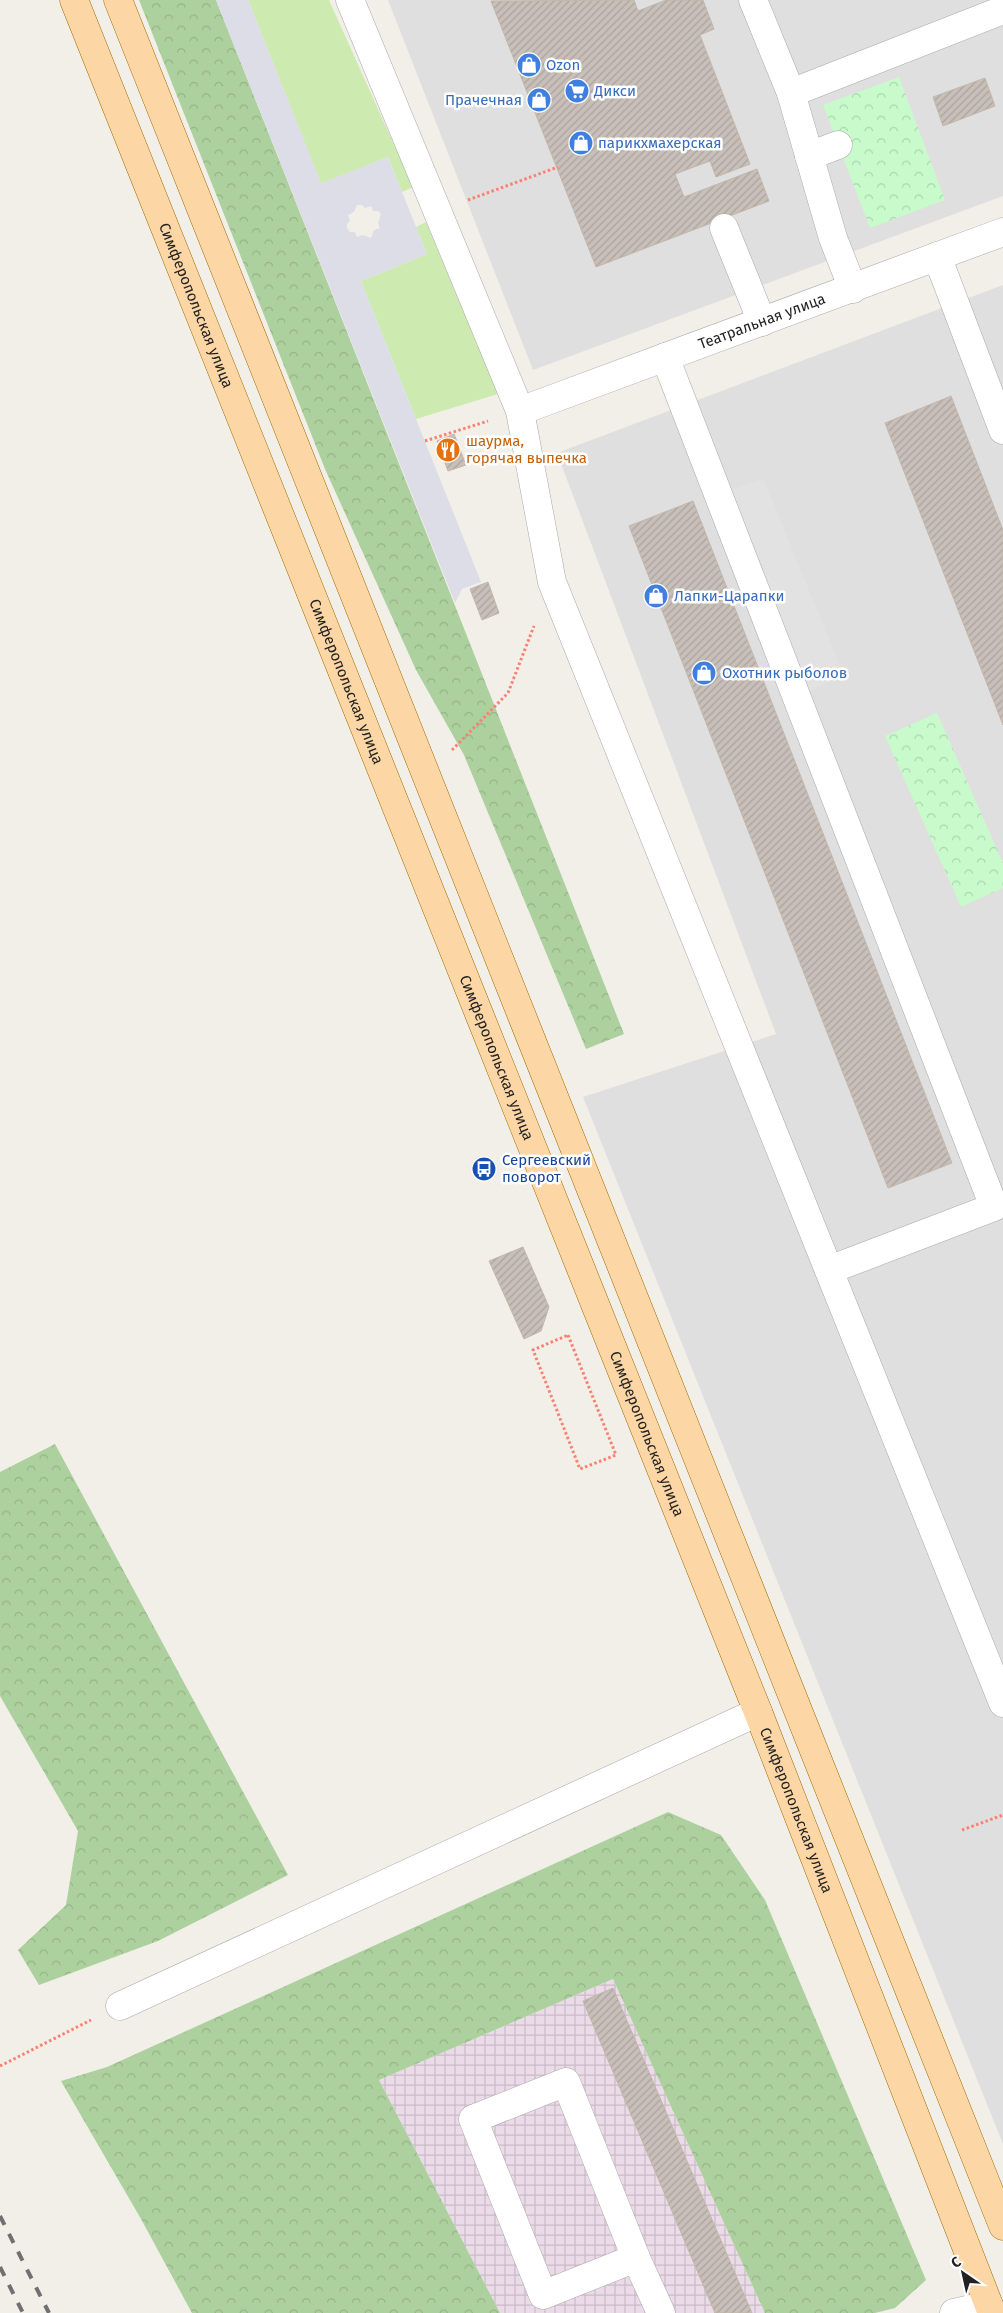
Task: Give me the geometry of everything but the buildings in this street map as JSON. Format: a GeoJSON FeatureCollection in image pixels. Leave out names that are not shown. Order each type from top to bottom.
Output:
{"type":"FeatureCollection","features":[{"type":"Feature","properties":{"kind":"main road","name":"Симферопольская улица"},"geometry":{"type":"LineString","coordinates":[[74,0],[758,1712],[990,2309]]}},
{"type":"Feature","properties":{"kind":"main road"},"geometry":{"type":"LineString","coordinates":[[118,0],[1003,2226]]}},
{"type":"Feature","properties":{"kind":"street"},"geometry":{"type":"LineString","coordinates":[[753,0],[791,93],[833,238],[853,288]]}},
{"type":"Feature","properties":{"kind":"street"},"geometry":{"type":"LineString","coordinates":[[359,3],[433,198],[520,411],[552,582],[1003,1703]]}},
{"type":"Feature","properties":{"kind":"street"},"geometry":{"type":"LineString","coordinates":[[791,93],[1003,10]]}},
{"type":"Feature","properties":{"kind":"street"},"geometry":{"type":"LineString","coordinates":[[809,156],[838,145]]}},
{"type":"Feature","properties":{"kind":"street"},"geometry":{"type":"LineString","coordinates":[[724,228],[762,322]]}},
{"type":"Feature","properties":{"kind":"street","name":"Театральная улица"},"geometry":{"type":"LineString","coordinates":[[520,411],[1003,232]]}},
{"type":"Feature","properties":{"kind":"street"},"geometry":{"type":"LineString","coordinates":[[937,256],[1003,430]]}},
{"type":"Feature","properties":{"kind":"street"},"geometry":{"type":"LineString","coordinates":[[665,357],[994,1207],[829,1270]]}},
{"type":"Feature","properties":{"kind":"street"},"geometry":{"type":"LineString","coordinates":[[120,2006],[758,1712]]}},
{"type":"Feature","properties":{"kind":"street"},"geometry":{"type":"LineString","coordinates":[[636,2258],[543,2295],[473,2119],[566,2082],[636,2258],[661,2313]]}},
{"type":"Feature","properties":{"kind":"street"},"geometry":{"type":"LineString","coordinates":[[954,2313],[990,2309]]}},
{"type":"Feature","properties":{"kind":"path"},"geometry":{"type":"LineString","coordinates":[[433,198],[469,200],[558,167]]}},
{"type":"Feature","properties":{"kind":"path"},"geometry":{"type":"LineString","coordinates":[[424,441],[520,411]]}},
{"type":"Feature","properties":{"kind":"path"},"geometry":{"type":"LineString","coordinates":[[452,750],[508,693],[552,582]]}},
{"type":"Feature","properties":{"kind":"path"},"geometry":{"type":"LineString","coordinates":[[568,1336],[616,1455],[580,1469],[533,1350],[568,1336]]}},
{"type":"Feature","properties":{"kind":"path"},"geometry":{"type":"LineString","coordinates":[[962,1830],[1003,1815]]}},
{"type":"Feature","properties":{"kind":"path"},"geometry":{"type":"LineString","coordinates":[[0,2066],[120,2006]]}},
{"type":"Feature","properties":{"kind":"shaded area"},"geometry":{"type":"Polygon","coordinates":[[[216,0],[248,0],[321,183],[388,157],[427,254],[361,281],[481,582],[462,589],[455,603],[216,0]],[[357,205],[354,212],[348,215],[350,221],[347,224],[347,228],[350,232],[355,232],[357,237],[363,235],[371,238],[374,230],[380,228],[378,223],[381,214],[378,211],[373,211],[371,206],[365,208],[362,205],[357,205]]]}},
{"type":"Feature","properties":{"kind":"shaded area"},"geometry":{"type":"Polygon","coordinates":[[[388,0],[1003,0],[1003,196],[533,370],[388,0]]]}},
{"type":"Feature","properties":{"kind":"shaded area"},"geometry":{"type":"Polygon","coordinates":[[[1003,285],[1003,2144],[583,1097],[776,1034],[557,453],[1003,285]]]}},
{"type":"Feature","properties":{"kind":"shaded area"},"geometry":{"type":"Polygon","coordinates":[[[763,478],[844,676],[803,693],[723,494],[763,478]]]}},
{"type":"Feature","properties":{"kind":"shaded area"},"geometry":{"type":"Polygon","coordinates":[[[613,1979],[765,2313],[500,2313],[379,2080],[613,1979]]]}},
{"type":"Feature","properties":{"kind":"green space"},"geometry":{"type":"Polygon","coordinates":[[[139,0],[216,0],[624,1034],[586,1049],[464,755],[416,670],[325,469],[139,0]]]}},
{"type":"Feature","properties":{"kind":"green space"},"geometry":{"type":"Polygon","coordinates":[[[248,0],[329,0],[413,187],[402,192],[388,157],[321,184],[248,0]]]}},
{"type":"Feature","properties":{"kind":"green space"},"geometry":{"type":"Polygon","coordinates":[[[899,77],[945,200],[870,228],[823,105],[899,77]]]}},
{"type":"Feature","properties":{"kind":"green space"},"geometry":{"type":"Polygon","coordinates":[[[426,222],[498,394],[416,419],[361,281],[427,254],[416,227],[426,222]]]}},
{"type":"Feature","properties":{"kind":"green space"},"geometry":{"type":"Polygon","coordinates":[[[937,713],[1003,863],[1003,888],[961,907],[885,736],[937,713]]]}},
{"type":"Feature","properties":{"kind":"green space"},"geometry":{"type":"Polygon","coordinates":[[[55,1444],[288,1875],[158,1941],[39,1985],[18,1950],[66,1905],[78,1831],[0,1696],[0,1472],[55,1444]]]}},
{"type":"Feature","properties":{"kind":"green space"},"geometry":{"type":"Polygon","coordinates":[[[668,1812],[721,1835],[765,1900],[926,2280],[895,2308],[875,2313],[765,2313],[613,1979],[379,2080],[500,2313],[192,2313],[141,2219],[61,2081],[107,2067],[668,1812]]]}},
{"type":"Feature","properties":{"kind":"railway"},"geometry":{"type":"LineString","coordinates":[[0,2216],[49,2313]]}},
{"type":"Feature","properties":{"kind":"railway"},"geometry":{"type":"LineString","coordinates":[[0,2267],[23,2313]]}},
{"type":"Feature","properties":{"kind":"place","name":"Ozon"},"geometry":{"type":"Point","coordinates":[529,65]}},
{"type":"Feature","properties":{"kind":"place","name":"Дикси"},"geometry":{"type":"Point","coordinates":[577,91]}},
{"type":"Feature","properties":{"kind":"place","name":"Прачечная"},"geometry":{"type":"Point","coordinates":[539,100]}},
{"type":"Feature","properties":{"kind":"place","name":"парикхмахерская"},"geometry":{"type":"Point","coordinates":[581,143]}},
{"type":"Feature","properties":{"kind":"place","name":"шаурма, горячая выпечка"},"geometry":{"type":"Point","coordinates":[448,450]}},
{"type":"Feature","properties":{"kind":"place","name":"Лапки-Царапки"},"geometry":{"type":"Point","coordinates":[656,596]}},
{"type":"Feature","properties":{"kind":"place","name":"Охотник рыболов"},"geometry":{"type":"Point","coordinates":[704,673]}},
{"type":"Feature","properties":{"kind":"place","name":"Сергеевский поворот"},"geometry":{"type":"Point","coordinates":[484,1169]}}]}
